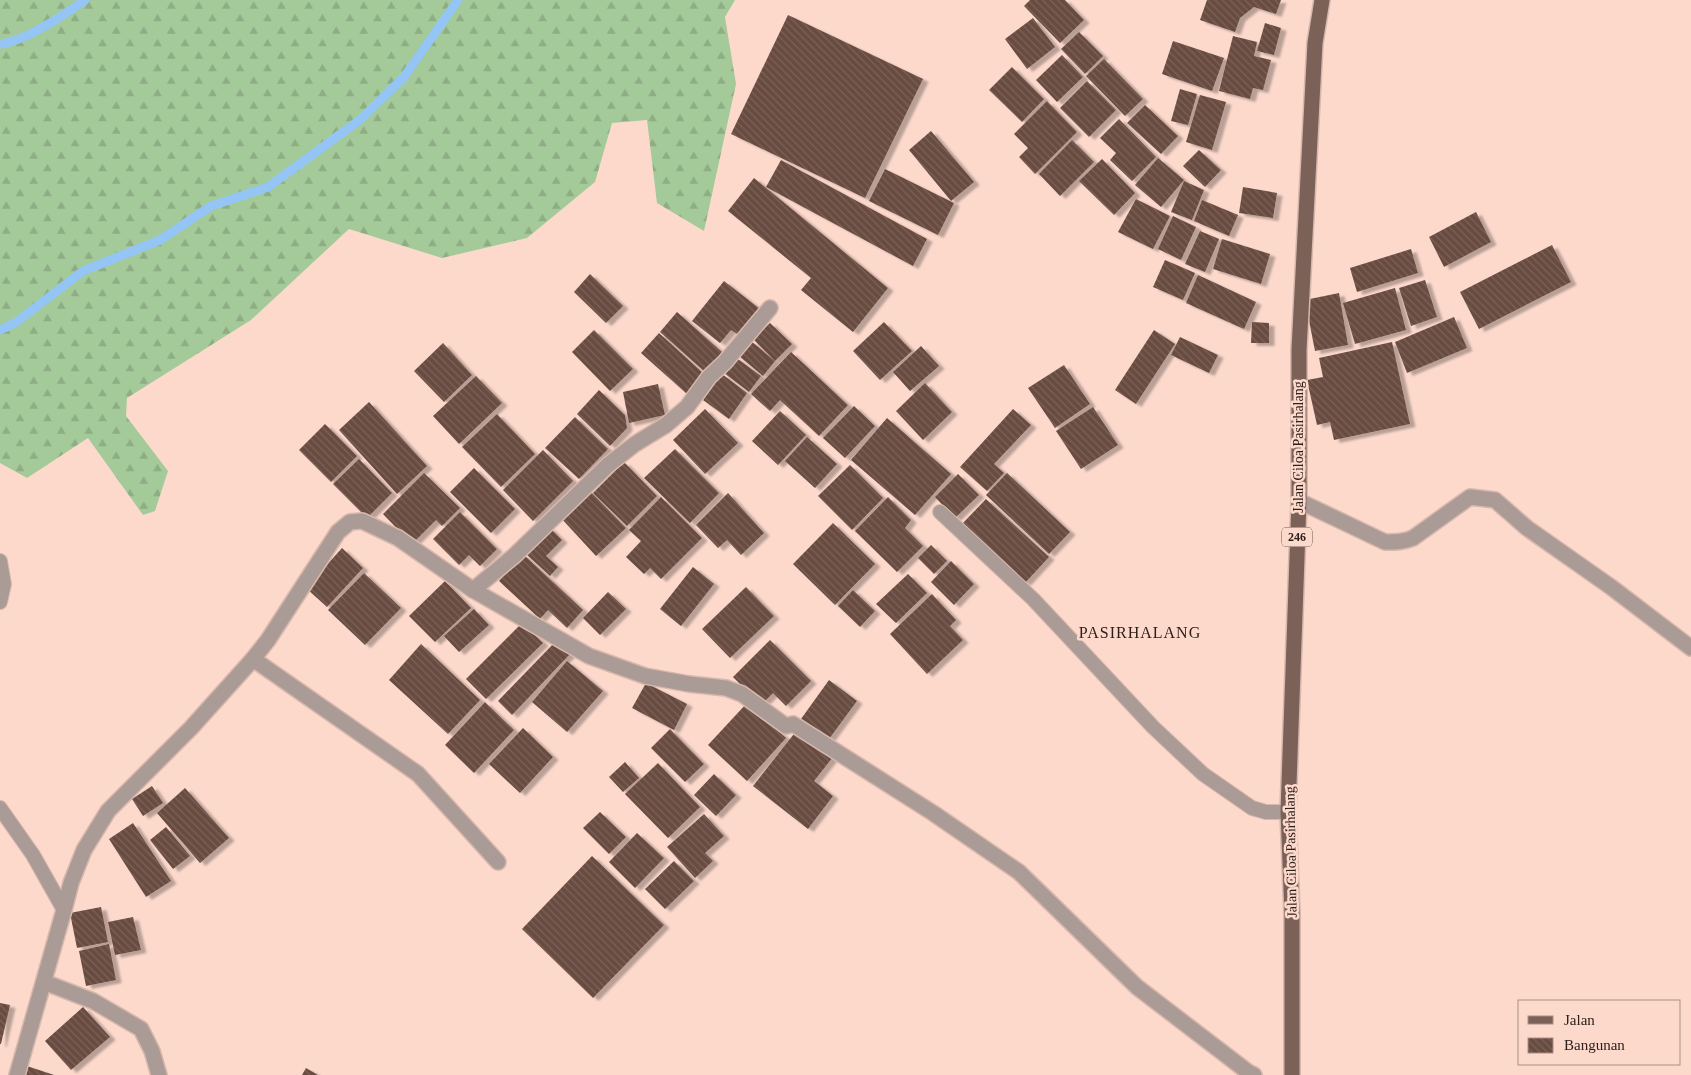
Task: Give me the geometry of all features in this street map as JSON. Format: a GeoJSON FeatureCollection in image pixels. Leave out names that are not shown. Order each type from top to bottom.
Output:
{"type":"FeatureCollection","features":[{"type":"Feature","properties":{"kind":"main road","name":"Jalan Ciloa Pasirhalang"},"geometry":{"type":"LineString","coordinates":[[1292,1075],[1292,914],[1288,812],[1298,501],[1299,350],[1315,44],[1322,0]]}},
{"type":"Feature","properties":{"kind":"street"},"geometry":{"type":"LineString","coordinates":[[473,590],[515,555],[608,465],[635,444],[666,425],[686,407],[709,377],[737,348],[770,308]]}},
{"type":"Feature","properties":{"kind":"street"},"geometry":{"type":"LineString","coordinates":[[1298,501],[1385,542],[1405,542],[1470,497],[1495,500],[1527,528],[1611,586],[1691,648]]}},
{"type":"Feature","properties":{"kind":"street"},"geometry":{"type":"LineString","coordinates":[[17,1075],[71,883],[84,850],[108,811],[191,728],[253,659],[268,640],[338,532],[350,522],[362,521],[398,538],[473,590],[589,656],[645,676],[726,688],[742,694],[786,726],[793,724],[916,802],[1019,872],[1137,987],[1254,1075]]}},
{"type":"Feature","properties":{"kind":"street"},"geometry":{"type":"LineString","coordinates":[[253,659],[418,774],[498,862]]}},
{"type":"Feature","properties":{"kind":"street"},"geometry":{"type":"LineString","coordinates":[[44,982],[92,1001],[140,1029],[152,1051],[159,1075]]}},
{"type":"Feature","properties":{"kind":"lane"},"geometry":{"type":"LineString","coordinates":[[940,512],[1033,599],[1153,726],[1203,774],[1252,808],[1266,812],[1288,812]]}},
{"type":"Feature","properties":{"kind":"lane"},"geometry":{"type":"LineString","coordinates":[[0,561],[4,584],[0,602]]}},
{"type":"Feature","properties":{"kind":"lane"},"geometry":{"type":"LineString","coordinates":[[0,808],[33,855],[64,910]]}},
{"type":"Feature","properties":{"kind":"green space"},"geometry":{"type":"Polygon","coordinates":[[[0,0],[735,0],[725,17],[736,84],[704,231],[657,203],[647,120],[612,123],[595,182],[527,238],[442,258],[349,229],[251,320],[127,398],[126,416],[168,471],[155,511],[143,515],[88,438],[27,478],[0,463],[0,0]]]}},
{"type":"Feature","properties":{"kind":"building"},"geometry":{"type":"Polygon","coordinates":[[[1030,0],[1065,0],[1084,20],[1060,43],[1024,6],[1030,0]]]}},
{"type":"Feature","properties":{"kind":"building"},"geometry":{"type":"Polygon","coordinates":[[[1207,0],[1281,0],[1276,14],[1254,7],[1240,18],[1235,32],[1200,20],[1207,0]]]}},
{"type":"Feature","properties":{"kind":"building"},"geometry":{"type":"Polygon","coordinates":[[[788,15],[923,79],[865,198],[731,134],[788,15]]]}},
{"type":"Feature","properties":{"kind":"building"},"geometry":{"type":"Polygon","coordinates":[[[1033,18],[1055,47],[1027,69],[1005,39],[1033,18]]]}},
{"type":"Feature","properties":{"kind":"building"},"geometry":{"type":"Polygon","coordinates":[[[1265,23],[1281,28],[1274,55],[1257,51],[1265,23]]]}},
{"type":"Feature","properties":{"kind":"building"},"geometry":{"type":"Polygon","coordinates":[[[1079,32],[1103,56],[1085,74],[1061,49],[1079,32]]]}},
{"type":"Feature","properties":{"kind":"building"},"geometry":{"type":"Polygon","coordinates":[[[1233,36],[1257,42],[1254,56],[1271,60],[1263,90],[1253,88],[1250,99],[1219,91],[1233,36]]]}},
{"type":"Feature","properties":{"kind":"building"},"geometry":{"type":"Polygon","coordinates":[[[1173,41],[1224,58],[1212,91],[1162,74],[1173,41]]]}},
{"type":"Feature","properties":{"kind":"building"},"geometry":{"type":"Polygon","coordinates":[[[1062,55],[1083,77],[1057,102],[1036,80],[1062,55]]]}},
{"type":"Feature","properties":{"kind":"building"},"geometry":{"type":"Polygon","coordinates":[[[1104,59],[1143,99],[1125,116],[1086,76],[1104,59]]]}},
{"type":"Feature","properties":{"kind":"building"},"geometry":{"type":"Polygon","coordinates":[[[1012,67],[1044,99],[1022,122],[989,90],[1012,67]]]}},
{"type":"Feature","properties":{"kind":"building"},"geometry":{"type":"Polygon","coordinates":[[[1087,81],[1116,110],[1089,137],[1060,108],[1087,81]]]}},
{"type":"Feature","properties":{"kind":"building"},"geometry":{"type":"Polygon","coordinates":[[[1180,89],[1197,94],[1188,125],[1171,121],[1180,89]]]}},
{"type":"Feature","properties":{"kind":"building"},"geometry":{"type":"Polygon","coordinates":[[[1200,95],[1226,102],[1212,150],[1186,142],[1200,95]]]}},
{"type":"Feature","properties":{"kind":"building"},"geometry":{"type":"Polygon","coordinates":[[[1047,101],[1077,132],[1035,174],[1019,157],[1028,148],[1014,134],[1047,101]]]}},
{"type":"Feature","properties":{"kind":"building"},"geometry":{"type":"Polygon","coordinates":[[[1145,105],[1178,136],[1161,154],[1127,123],[1145,105]]]}},
{"type":"Feature","properties":{"kind":"building"},"geometry":{"type":"Polygon","coordinates":[[[1119,119],[1156,157],[1132,181],[1110,160],[1116,153],[1100,138],[1119,119]]]}},
{"type":"Feature","properties":{"kind":"building"},"geometry":{"type":"Polygon","coordinates":[[[931,131],[974,182],[951,201],[909,150],[931,131]]]}},
{"type":"Feature","properties":{"kind":"building"},"geometry":{"type":"Polygon","coordinates":[[[1072,140],[1094,162],[1060,196],[1039,174],[1072,140]]]}},
{"type":"Feature","properties":{"kind":"building"},"geometry":{"type":"Polygon","coordinates":[[[1199,150],[1221,170],[1205,187],[1183,166],[1199,150]]]}},
{"type":"Feature","properties":{"kind":"building"},"geometry":{"type":"Polygon","coordinates":[[[1158,158],[1184,180],[1161,207],[1135,185],[1158,158]]]}},
{"type":"Feature","properties":{"kind":"building"},"geometry":{"type":"Polygon","coordinates":[[[1102,159],[1135,193],[1114,215],[1079,181],[1102,159]]]}},
{"type":"Feature","properties":{"kind":"building"},"geometry":{"type":"Polygon","coordinates":[[[781,160],[927,239],[913,266],[766,187],[781,160]]]}},
{"type":"Feature","properties":{"kind":"building"},"geometry":{"type":"Polygon","coordinates":[[[885,169],[954,203],[938,235],[869,201],[885,169]]]}},
{"type":"Feature","properties":{"kind":"building"},"geometry":{"type":"Polygon","coordinates":[[[754,178],[888,288],[853,332],[801,290],[811,278],[728,211],[754,178]]]}},
{"type":"Feature","properties":{"kind":"building"},"geometry":{"type":"Polygon","coordinates":[[[1184,181],[1204,190],[1192,220],[1171,212],[1184,181]]]}},
{"type":"Feature","properties":{"kind":"building"},"geometry":{"type":"Polygon","coordinates":[[[1243,187],[1277,193],[1273,218],[1239,213],[1243,187]]]}},
{"type":"Feature","properties":{"kind":"building"},"geometry":{"type":"Polygon","coordinates":[[[1136,199],[1170,216],[1153,249],[1118,232],[1136,199]]]}},
{"type":"Feature","properties":{"kind":"building"},"geometry":{"type":"Polygon","coordinates":[[[1202,200],[1238,215],[1229,236],[1194,221],[1202,200]]]}},
{"type":"Feature","properties":{"kind":"building"},"geometry":{"type":"Polygon","coordinates":[[[1476,212],[1491,242],[1444,267],[1429,237],[1476,212]]]}},
{"type":"Feature","properties":{"kind":"building"},"geometry":{"type":"Polygon","coordinates":[[[1173,216],[1196,227],[1181,260],[1158,249],[1173,216]]]}},
{"type":"Feature","properties":{"kind":"building"},"geometry":{"type":"Polygon","coordinates":[[[1200,231],[1219,239],[1205,272],[1185,264],[1200,231]]]}},
{"type":"Feature","properties":{"kind":"building"},"geometry":{"type":"Polygon","coordinates":[[[1222,239],[1270,254],[1261,284],[1213,269],[1222,239]]]}},
{"type":"Feature","properties":{"kind":"building"},"geometry":{"type":"Polygon","coordinates":[[[1552,245],[1571,282],[1479,329],[1460,292],[1552,245]]]}},
{"type":"Feature","properties":{"kind":"building"},"geometry":{"type":"Polygon","coordinates":[[[1411,249],[1418,273],[1357,292],[1350,268],[1411,249]]]}},
{"type":"Feature","properties":{"kind":"building"},"geometry":{"type":"Polygon","coordinates":[[[1165,260],[1195,273],[1183,300],[1153,287],[1165,260]]]}},
{"type":"Feature","properties":{"kind":"building"},"geometry":{"type":"Polygon","coordinates":[[[590,274],[623,306],[606,323],[574,292],[590,274]]]}},
{"type":"Feature","properties":{"kind":"building"},"geometry":{"type":"Polygon","coordinates":[[[1198,275],[1256,302],[1244,329],[1186,303],[1198,275]]]}},
{"type":"Feature","properties":{"kind":"building"},"geometry":{"type":"Polygon","coordinates":[[[1425,280],[1437,317],[1411,326],[1399,288],[1425,280]]]}},
{"type":"Feature","properties":{"kind":"building"},"geometry":{"type":"Polygon","coordinates":[[[724,281],[760,309],[739,335],[731,330],[720,343],[692,321],[724,281]]]}},
{"type":"Feature","properties":{"kind":"building"},"geometry":{"type":"Polygon","coordinates":[[[1395,288],[1406,330],[1355,344],[1343,303],[1395,288]]]}},
{"type":"Feature","properties":{"kind":"building"},"geometry":{"type":"Polygon","coordinates":[[[1339,293],[1348,345],[1315,351],[1305,300],[1339,293]]]}},
{"type":"Feature","properties":{"kind":"building"},"geometry":{"type":"Polygon","coordinates":[[[677,312],[723,353],[705,372],[660,332],[677,312]]]}},
{"type":"Feature","properties":{"kind":"building"},"geometry":{"type":"Polygon","coordinates":[[[1454,317],[1467,348],[1407,373],[1395,342],[1454,317]]]}},
{"type":"Feature","properties":{"kind":"building"},"geometry":{"type":"Polygon","coordinates":[[[884,322],[912,351],[880,380],[853,351],[884,322]]]}},
{"type":"Feature","properties":{"kind":"building"},"geometry":{"type":"Polygon","coordinates":[[[1252,322],[1269,323],[1269,343],[1251,343],[1252,322]]]}},
{"type":"Feature","properties":{"kind":"building"},"geometry":{"type":"Polygon","coordinates":[[[770,323],[792,344],[775,361],[753,339],[770,323]]]}},
{"type":"Feature","properties":{"kind":"building"},"geometry":{"type":"Polygon","coordinates":[[[594,330],[633,369],[610,391],[572,352],[594,330]]]}},
{"type":"Feature","properties":{"kind":"building"},"geometry":{"type":"Polygon","coordinates":[[[1154,330],[1175,344],[1136,404],[1115,390],[1154,330]]]}},
{"type":"Feature","properties":{"kind":"building"},"geometry":{"type":"Polygon","coordinates":[[[659,333],[704,374],[687,394],[641,353],[659,333]]]}},
{"type":"Feature","properties":{"kind":"building"},"geometry":{"type":"Polygon","coordinates":[[[1180,337],[1218,355],[1209,373],[1171,355],[1180,337]]]}},
{"type":"Feature","properties":{"kind":"building"},"geometry":{"type":"Polygon","coordinates":[[[751,341],[775,361],[763,376],[739,356],[751,341]]]}},
{"type":"Feature","properties":{"kind":"building"},"geometry":{"type":"Polygon","coordinates":[[[1392,342],[1410,424],[1334,440],[1330,422],[1317,425],[1307,380],[1323,377],[1319,358],[1392,342]]]}},
{"type":"Feature","properties":{"kind":"building"},"geometry":{"type":"Polygon","coordinates":[[[443,343],[472,375],[444,402],[414,371],[443,343]]]}},
{"type":"Feature","properties":{"kind":"building"},"geometry":{"type":"Polygon","coordinates":[[[921,346],[939,366],[910,391],[893,372],[921,346]]]}},
{"type":"Feature","properties":{"kind":"building"},"geometry":{"type":"Polygon","coordinates":[[[791,352],[848,405],[819,436],[780,400],[770,411],[751,394],[791,352]]]}},
{"type":"Feature","properties":{"kind":"building"},"geometry":{"type":"Polygon","coordinates":[[[735,357],[761,376],[749,392],[724,373],[735,357]]]}},
{"type":"Feature","properties":{"kind":"building"},"geometry":{"type":"Polygon","coordinates":[[[1064,365],[1090,404],[1055,428],[1028,388],[1064,365]]]}},
{"type":"Feature","properties":{"kind":"building"},"geometry":{"type":"Polygon","coordinates":[[[722,374],[747,393],[729,419],[703,400],[722,374]]]}},
{"type":"Feature","properties":{"kind":"building"},"geometry":{"type":"Polygon","coordinates":[[[476,376],[502,403],[459,444],[433,416],[476,376]]]}},
{"type":"Feature","properties":{"kind":"building"},"geometry":{"type":"Polygon","coordinates":[[[925,383],[952,412],[923,440],[896,411],[925,383]]]}},
{"type":"Feature","properties":{"kind":"building"},"geometry":{"type":"Polygon","coordinates":[[[658,384],[665,415],[629,423],[623,392],[658,384]]]}},
{"type":"Feature","properties":{"kind":"building"},"geometry":{"type":"Polygon","coordinates":[[[599,390],[625,415],[627,428],[610,446],[577,414],[599,390]]]}},
{"type":"Feature","properties":{"kind":"building"},"geometry":{"type":"Polygon","coordinates":[[[369,402],[427,466],[397,494],[339,430],[369,402]]]}},
{"type":"Feature","properties":{"kind":"building"},"geometry":{"type":"Polygon","coordinates":[[[854,406],[875,426],[845,458],[823,438],[854,406]]]}},
{"type":"Feature","properties":{"kind":"building"},"geometry":{"type":"Polygon","coordinates":[[[1093,407],[1118,445],[1081,469],[1056,431],[1093,407]]]}},
{"type":"Feature","properties":{"kind":"building"},"geometry":{"type":"Polygon","coordinates":[[[705,409],[738,443],[705,474],[673,440],[705,409]]]}},
{"type":"Feature","properties":{"kind":"building"},"geometry":{"type":"Polygon","coordinates":[[[1013,409],[1031,425],[994,464],[1004,473],[987,491],[960,467],[1013,409]]]}},
{"type":"Feature","properties":{"kind":"building"},"geometry":{"type":"Polygon","coordinates":[[[780,411],[806,435],[778,465],[752,441],[780,411]]]}},
{"type":"Feature","properties":{"kind":"building"},"geometry":{"type":"Polygon","coordinates":[[[497,414],[535,454],[501,487],[462,447],[497,414]]]}},
{"type":"Feature","properties":{"kind":"building"},"geometry":{"type":"Polygon","coordinates":[[[575,417],[608,449],[579,479],[545,448],[575,417]]]}},
{"type":"Feature","properties":{"kind":"building"},"geometry":{"type":"Polygon","coordinates":[[[887,418],[951,474],[915,515],[851,460],[887,418]]]}},
{"type":"Feature","properties":{"kind":"building"},"geometry":{"type":"Polygon","coordinates":[[[325,424],[357,456],[331,482],[299,450],[325,424]]]}},
{"type":"Feature","properties":{"kind":"building"},"geometry":{"type":"Polygon","coordinates":[[[807,437],[837,464],[815,488],[785,461],[807,437]]]}},
{"type":"Feature","properties":{"kind":"building"},"geometry":{"type":"Polygon","coordinates":[[[675,449],[719,493],[690,523],[644,478],[675,449]]]}},
{"type":"Feature","properties":{"kind":"building"},"geometry":{"type":"Polygon","coordinates":[[[543,450],[573,481],[533,521],[503,490],[543,450]]]}},
{"type":"Feature","properties":{"kind":"building"},"geometry":{"type":"Polygon","coordinates":[[[359,459],[392,493],[367,518],[333,484],[359,459]]]}},
{"type":"Feature","properties":{"kind":"building"},"geometry":{"type":"Polygon","coordinates":[[[624,462],[657,496],[627,526],[593,493],[624,462]]]}},
{"type":"Feature","properties":{"kind":"building"},"geometry":{"type":"Polygon","coordinates":[[[850,465],[883,498],[852,530],[818,496],[850,465]]]}},
{"type":"Feature","properties":{"kind":"building"},"geometry":{"type":"Polygon","coordinates":[[[474,468],[515,509],[491,533],[450,492],[474,468]]]}},
{"type":"Feature","properties":{"kind":"building"},"geometry":{"type":"Polygon","coordinates":[[[424,473],[460,508],[442,526],[436,520],[412,544],[383,514],[424,473]]]}},
{"type":"Feature","properties":{"kind":"building"},"geometry":{"type":"Polygon","coordinates":[[[1007,473],[1070,532],[1049,554],[986,495],[1007,473]]]}},
{"type":"Feature","properties":{"kind":"building"},"geometry":{"type":"Polygon","coordinates":[[[958,474],[979,495],[955,518],[935,497],[958,474]]]}},
{"type":"Feature","properties":{"kind":"building"},"geometry":{"type":"Polygon","coordinates":[[[589,490],[626,528],[596,556],[560,517],[589,490]]]}},
{"type":"Feature","properties":{"kind":"building"},"geometry":{"type":"Polygon","coordinates":[[[728,493],[764,533],[741,555],[727,540],[718,548],[696,525],[728,493]]]}},
{"type":"Feature","properties":{"kind":"building"},"geometry":{"type":"Polygon","coordinates":[[[661,497],[702,538],[661,579],[650,568],[644,574],[626,557],[641,541],[629,530],[661,497]]]}},
{"type":"Feature","properties":{"kind":"building"},"geometry":{"type":"Polygon","coordinates":[[[888,497],[911,520],[905,528],[923,546],[897,572],[855,531],[888,497]]]}},
{"type":"Feature","properties":{"kind":"building"},"geometry":{"type":"Polygon","coordinates":[[[986,499],[1049,557],[1025,583],[962,524],[986,499]]]}},
{"type":"Feature","properties":{"kind":"building"},"geometry":{"type":"Polygon","coordinates":[[[460,512],[497,549],[480,566],[469,555],[459,565],[433,539],[460,512]]]}},
{"type":"Feature","properties":{"kind":"building"},"geometry":{"type":"Polygon","coordinates":[[[833,523],[875,564],[835,605],[793,564],[833,523]]]}},
{"type":"Feature","properties":{"kind":"building"},"geometry":{"type":"Polygon","coordinates":[[[549,527],[562,540],[546,556],[558,567],[550,576],[525,553],[549,527]]]}},
{"type":"Feature","properties":{"kind":"building"},"geometry":{"type":"Polygon","coordinates":[[[931,545],[947,561],[934,574],[918,558],[931,545]]]}},
{"type":"Feature","properties":{"kind":"building"},"geometry":{"type":"Polygon","coordinates":[[[342,548],[363,568],[327,607],[306,588],[342,548]]]}},
{"type":"Feature","properties":{"kind":"building"},"geometry":{"type":"Polygon","coordinates":[[[523,554],[583,610],[567,628],[548,610],[540,619],[499,581],[523,554]]]}},
{"type":"Feature","properties":{"kind":"building"},"geometry":{"type":"Polygon","coordinates":[[[951,561],[974,584],[954,605],[931,582],[951,561]]]}},
{"type":"Feature","properties":{"kind":"building"},"geometry":{"type":"Polygon","coordinates":[[[693,567],[714,584],[681,626],[660,609],[693,567]]]}},
{"type":"Feature","properties":{"kind":"building"},"geometry":{"type":"Polygon","coordinates":[[[364,573],[401,608],[365,645],[328,610],[364,573]]]}},
{"type":"Feature","properties":{"kind":"building"},"geometry":{"type":"Polygon","coordinates":[[[908,574],[927,593],[896,623],[876,604],[908,574]]]}},
{"type":"Feature","properties":{"kind":"building"},"geometry":{"type":"Polygon","coordinates":[[[445,581],[471,608],[435,642],[409,616],[445,581]]]}},
{"type":"Feature","properties":{"kind":"building"},"geometry":{"type":"Polygon","coordinates":[[[746,587],[774,616],[730,658],[702,629],[746,587]]]}},
{"type":"Feature","properties":{"kind":"building"},"geometry":{"type":"Polygon","coordinates":[[[853,590],[875,611],[860,627],[838,606],[853,590]]]}},
{"type":"Feature","properties":{"kind":"building"},"geometry":{"type":"Polygon","coordinates":[[[608,592],[626,609],[600,635],[583,618],[608,592]]]}},
{"type":"Feature","properties":{"kind":"building"},"geometry":{"type":"Polygon","coordinates":[[[932,594],[956,620],[950,626],[963,640],[927,674],[890,634],[932,594]]]}},
{"type":"Feature","properties":{"kind":"building"},"geometry":{"type":"Polygon","coordinates":[[[474,609],[489,625],[459,652],[444,636],[474,609]]]}},
{"type":"Feature","properties":{"kind":"building"},"geometry":{"type":"Polygon","coordinates":[[[522,623],[543,643],[486,699],[466,679],[522,623]]]}},
{"type":"Feature","properties":{"kind":"building"},"geometry":{"type":"Polygon","coordinates":[[[770,640],[811,681],[786,706],[773,693],[761,705],[733,677],[770,640]]]}},
{"type":"Feature","properties":{"kind":"building"},"geometry":{"type":"Polygon","coordinates":[[[556,641],[570,654],[512,715],[498,701],[556,641]]]}},
{"type":"Feature","properties":{"kind":"building"},"geometry":{"type":"Polygon","coordinates":[[[421,644],[480,700],[448,734],[389,680],[421,644]]]}},
{"type":"Feature","properties":{"kind":"building"},"geometry":{"type":"Polygon","coordinates":[[[567,661],[603,691],[567,732],[532,702],[567,661]]]}},
{"type":"Feature","properties":{"kind":"building"},"geometry":{"type":"Polygon","coordinates":[[[829,680],[857,701],[829,739],[801,719],[829,680]]]}},
{"type":"Feature","properties":{"kind":"building"},"geometry":{"type":"Polygon","coordinates":[[[646,683],[687,704],[674,730],[632,708],[646,683]]]}},
{"type":"Feature","properties":{"kind":"building"},"geometry":{"type":"Polygon","coordinates":[[[485,702],[514,730],[474,773],[445,745],[485,702]]]}},
{"type":"Feature","properties":{"kind":"building"},"geometry":{"type":"Polygon","coordinates":[[[747,703],[786,738],[747,781],[708,745],[747,703]]]}},
{"type":"Feature","properties":{"kind":"building"},"geometry":{"type":"Polygon","coordinates":[[[523,728],[553,757],[520,793],[489,764],[523,728]]]}},
{"type":"Feature","properties":{"kind":"building"},"geometry":{"type":"Polygon","coordinates":[[[670,729],[704,764],[685,782],[651,748],[670,729]]]}},
{"type":"Feature","properties":{"kind":"building"},"geometry":{"type":"Polygon","coordinates":[[[797,730],[833,757],[814,781],[833,796],[808,829],[753,786],[797,730]]]}},
{"type":"Feature","properties":{"kind":"building"},"geometry":{"type":"Polygon","coordinates":[[[625,762],[639,778],[623,792],[609,777],[625,762]]]}},
{"type":"Feature","properties":{"kind":"building"},"geometry":{"type":"Polygon","coordinates":[[[658,763],[700,807],[668,838],[625,794],[658,763]]]}},
{"type":"Feature","properties":{"kind":"building"},"geometry":{"type":"Polygon","coordinates":[[[714,774],[736,795],[716,816],[694,795],[714,774]]]}},
{"type":"Feature","properties":{"kind":"building"},"geometry":{"type":"Polygon","coordinates":[[[152,786],[163,803],[143,816],[132,799],[152,786]]]}},
{"type":"Feature","properties":{"kind":"building"},"geometry":{"type":"Polygon","coordinates":[[[185,788],[229,838],[200,863],[157,813],[185,788]]]}},
{"type":"Feature","properties":{"kind":"building"},"geometry":{"type":"Polygon","coordinates":[[[600,812],[626,837],[609,854],[583,828],[600,812]]]}},
{"type":"Feature","properties":{"kind":"building"},"geometry":{"type":"Polygon","coordinates":[[[704,814],[724,836],[705,853],[713,861],[695,878],[667,847],[704,814]]]}},
{"type":"Feature","properties":{"kind":"building"},"geometry":{"type":"Polygon","coordinates":[[[133,823],[171,881],[146,897],[109,839],[133,823]]]}},
{"type":"Feature","properties":{"kind":"building"},"geometry":{"type":"Polygon","coordinates":[[[166,827],[190,856],[173,869],[150,840],[166,827]]]}},
{"type":"Feature","properties":{"kind":"building"},"geometry":{"type":"Polygon","coordinates":[[[637,833],[664,858],[635,888],[609,862],[637,833]]]}},
{"type":"Feature","properties":{"kind":"building"},"geometry":{"type":"Polygon","coordinates":[[[592,856],[664,925],[593,998],[522,929],[592,856]]]}},
{"type":"Feature","properties":{"kind":"building"},"geometry":{"type":"Polygon","coordinates":[[[674,861],[694,881],[665,909],[645,889],[674,861]]]}},
{"type":"Feature","properties":{"kind":"building"},"geometry":{"type":"Polygon","coordinates":[[[101,907],[108,942],[77,948],[70,913],[101,907]]]}},
{"type":"Feature","properties":{"kind":"building"},"geometry":{"type":"Polygon","coordinates":[[[133,917],[141,950],[115,955],[108,922],[133,917]]]}},
{"type":"Feature","properties":{"kind":"building"},"geometry":{"type":"Polygon","coordinates":[[[109,944],[116,980],[86,986],[79,951],[109,944]]]}},
{"type":"Feature","properties":{"kind":"building"},"geometry":{"type":"Polygon","coordinates":[[[0,1003],[10,1005],[1,1044],[0,1044],[0,1003]]]}},
{"type":"Feature","properties":{"kind":"building"},"geometry":{"type":"Polygon","coordinates":[[[83,1007],[110,1037],[71,1070],[45,1041],[83,1007]]]}},
{"type":"Feature","properties":{"kind":"building"},"geometry":{"type":"Polygon","coordinates":[[[27,1066],[54,1075],[24,1075],[27,1066]]]}},
{"type":"Feature","properties":{"kind":"building"},"geometry":{"type":"Polygon","coordinates":[[[306,1068],[318,1075],[302,1075],[306,1068]]]}},
{"type":"Feature","properties":{"kind":"waterway"},"geometry":{"type":"LineString","coordinates":[[0,44],[32,33],[85,0]]}},
{"type":"Feature","properties":{"kind":"waterway"},"geometry":{"type":"LineString","coordinates":[[0,330],[15,323],[83,271],[160,240],[211,206],[268,187],[361,119],[404,77],[458,0]]}},
{"type":"Feature","properties":{"kind":"district","name":"PASIRHALANG"},"geometry":{"type":"Point","coordinates":[1140,632]}}]}
